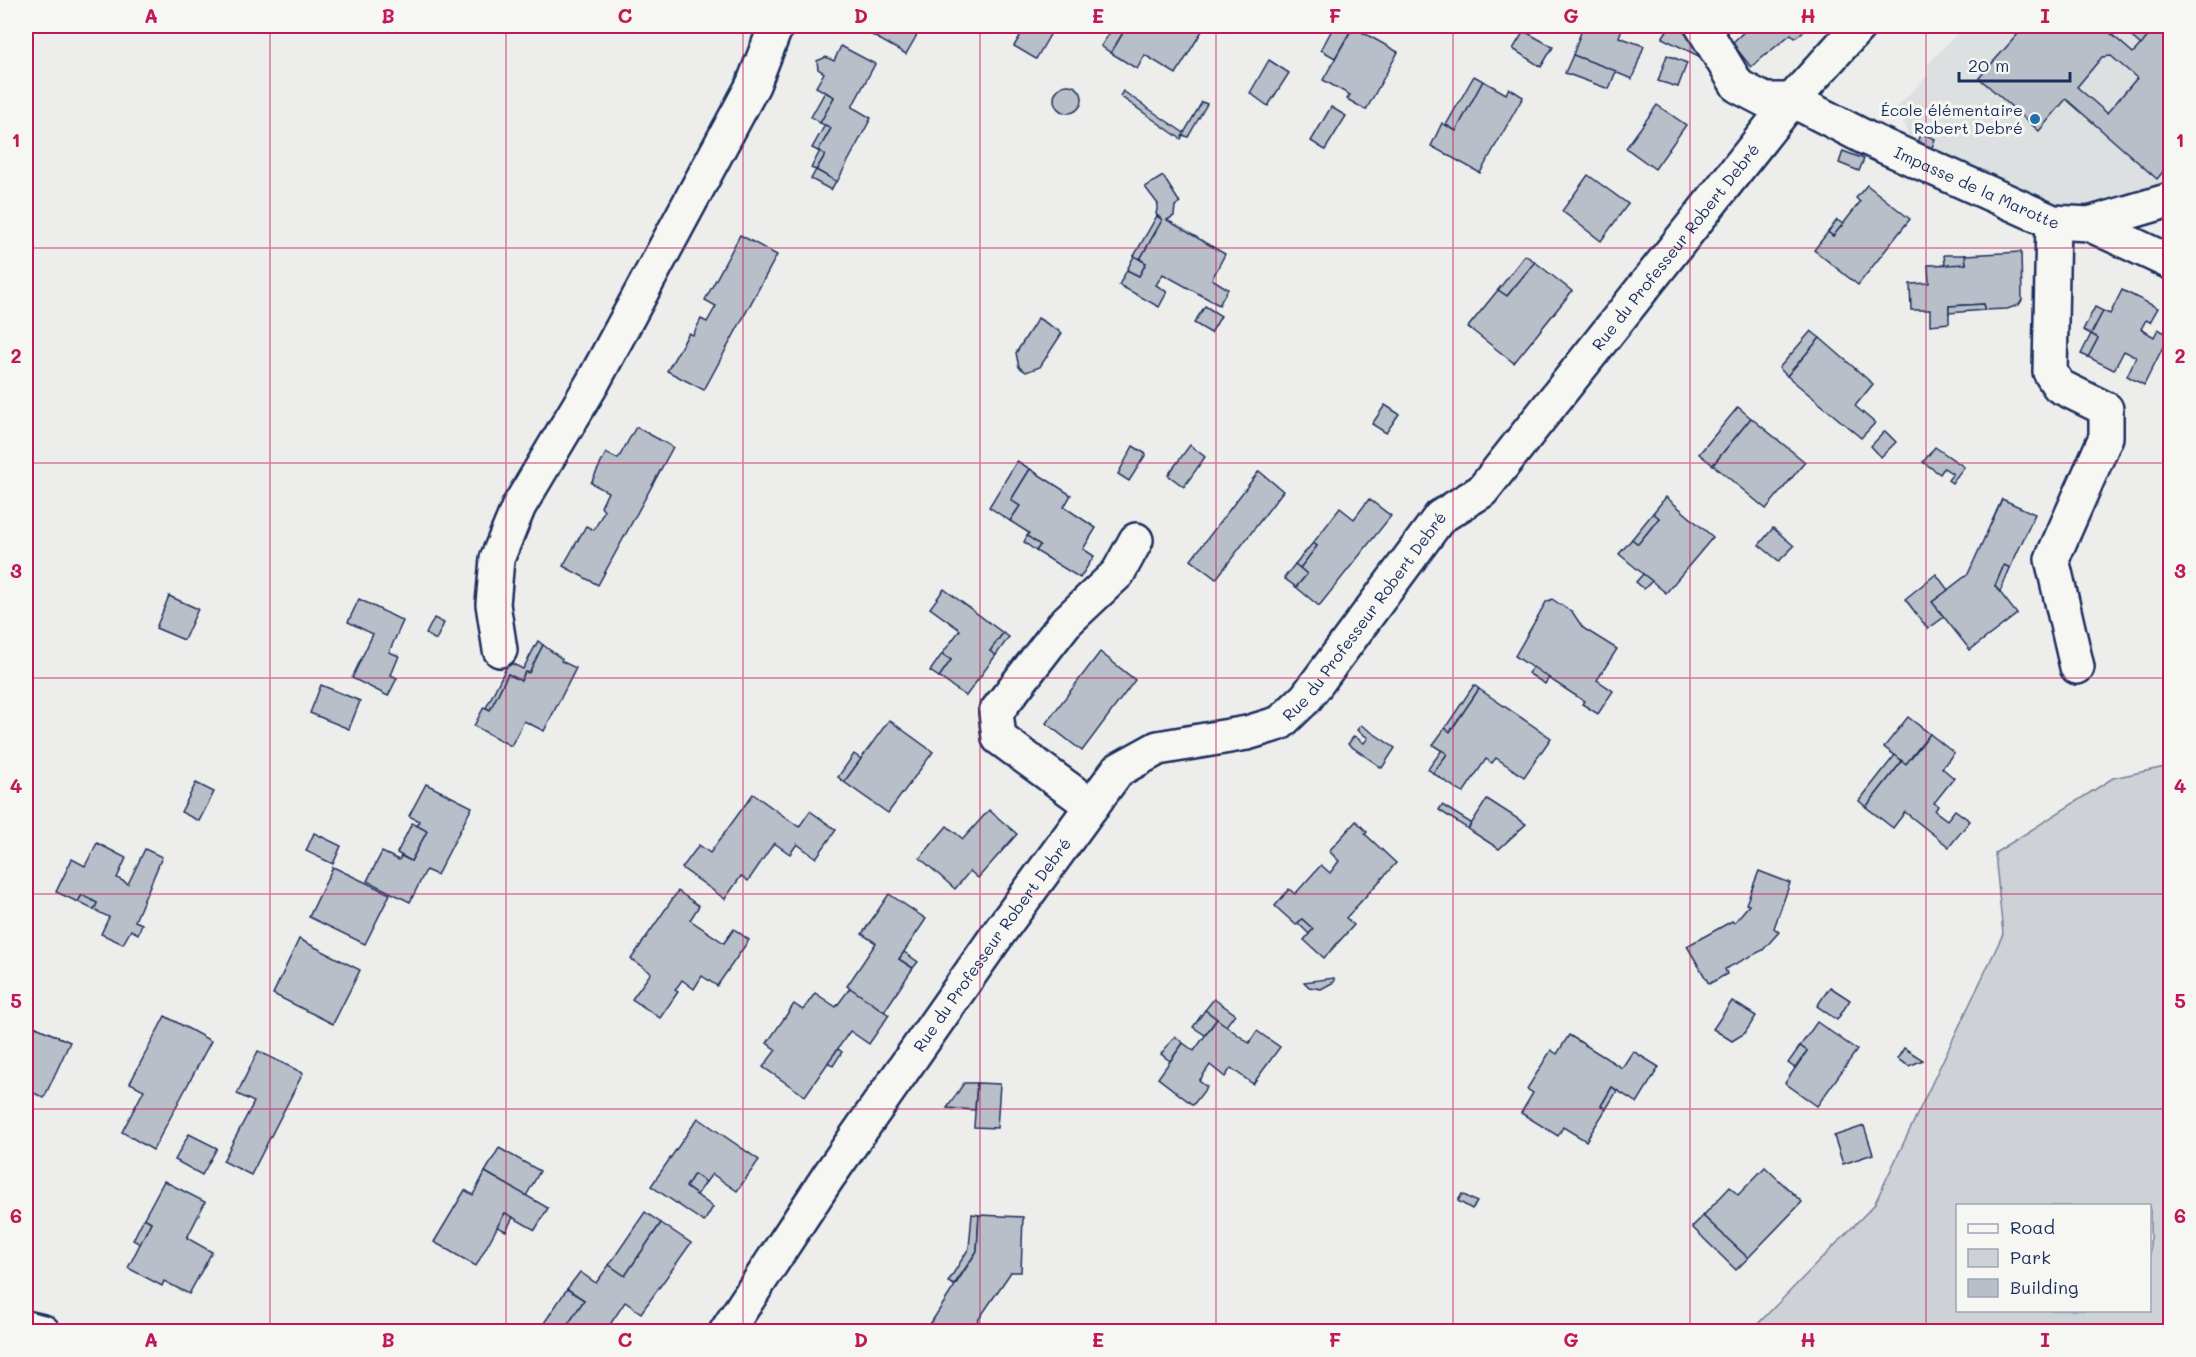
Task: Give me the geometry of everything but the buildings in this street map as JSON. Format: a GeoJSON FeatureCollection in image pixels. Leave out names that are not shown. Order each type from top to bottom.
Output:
{"type":"FeatureCollection","features":[{"type":"Feature","properties":{"kind":"street"},"geometry":{"type":"LineString","coordinates":[[500,650],[493,604],[497,559],[519,506],[592,384],[753,85],[776,26]]}},
{"type":"Feature","properties":{"kind":"street"},"geometry":{"type":"LineString","coordinates":[[1702,26],[1738,86],[1765,100],[1792,100]]}},
{"type":"Feature","properties":{"kind":"street","name":"Rue du Professeur Robert Debré"},"geometry":{"type":"LineString","coordinates":[[726,1332],[828,1177],[1118,770],[1158,748],[1247,733],[1280,723],[1306,698],[1440,517],[1482,491],[1792,100],[1859,26]]}},
{"type":"Feature","properties":{"kind":"street","name":"Impasse de la Marotte"},"geometry":{"type":"LineString","coordinates":[[1792,100],[1866,138],[2053,222],[2089,224],[2170,200]]}},
{"type":"Feature","properties":{"kind":"street"},"geometry":{"type":"LineString","coordinates":[[2053,222],[2050,372],[2059,386],[2106,410],[2106,437],[2052,559],[2077,668]]}},
{"type":"Feature","properties":{"kind":"street"},"geometry":{"type":"LineString","coordinates":[[2089,224],[2170,262]]}},
{"type":"Feature","properties":{"kind":"street"},"geometry":{"type":"LineString","coordinates":[[1092,806],[999,738],[996,712],[1065,622],[1118,573],[1136,540]]}},
{"type":"Feature","properties":{"kind":"street"},"geometry":{"type":"LineString","coordinates":[[26,1328],[42,1332]]}},
{"type":"Feature","properties":{"kind":"shaded area","name":"École élémentaire Robert Debré"},"geometry":{"type":"Polygon","coordinates":[[[1964,26],[2170,26],[2170,188],[2072,214],[1907,140],[1906,126],[1892,112],[1928,75],[1927,65],[1964,26]]]}},
{"type":"Feature","properties":{"kind":"green space"},"geometry":{"type":"Polygon","coordinates":[[[2170,766],[2170,1331],[1751,1331],[1874,1205],[2003,934],[1995,853],[2113,778],[2170,766]]]}},
{"type":"Feature","properties":{"kind":"place","name":"École élémentaire Robert Debré"},"geometry":{"type":"Point","coordinates":[2035,119]}}]}
